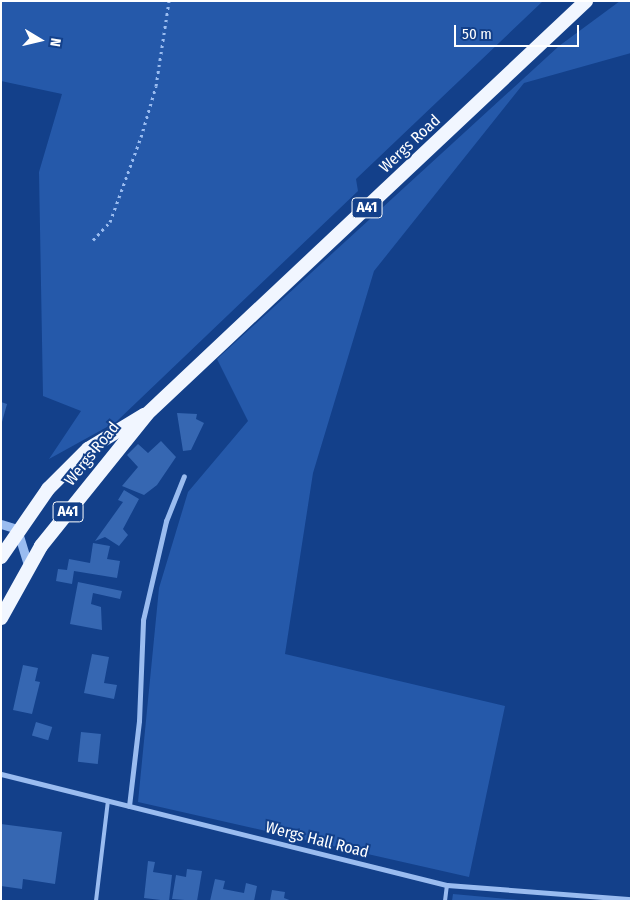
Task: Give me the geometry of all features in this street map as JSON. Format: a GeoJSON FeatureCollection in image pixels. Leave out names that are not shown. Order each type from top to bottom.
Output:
{"type":"FeatureCollection","features":[{"type":"Feature","properties":{"kind":"highway","name":"Wergs Road"},"geometry":{"type":"LineString","coordinates":[[1,618],[28,566],[147,414],[586,1]]}},
{"type":"Feature","properties":{"kind":"highway","name":"Wergs Road"},"geometry":{"type":"LineString","coordinates":[[1,557],[17,529],[48,489],[88,449],[147,414]]}},
{"type":"Feature","properties":{"kind":"highway"},"geometry":{"type":"LineString","coordinates":[[1,593],[17,584]]}},
{"type":"Feature","properties":{"kind":"street"},"geometry":{"type":"LineString","coordinates":[[129,806],[139,721],[143,620],[166,521],[184,476]]}},
{"type":"Feature","properties":{"kind":"street"},"geometry":{"type":"LineString","coordinates":[[1,524],[17,529],[28,566]]}},
{"type":"Feature","properties":{"kind":"street","name":"Wergs Hall Road"},"geometry":{"type":"LineString","coordinates":[[1,774],[447,885],[631,899]]}},
{"type":"Feature","properties":{"kind":"lane"},"geometry":{"type":"LineString","coordinates":[[96,901],[108,801]]}},
{"type":"Feature","properties":{"kind":"lane"},"geometry":{"type":"LineString","coordinates":[[445,901],[447,885]]}},
{"type":"Feature","properties":{"kind":"path"},"geometry":{"type":"LineString","coordinates":[[93,240],[110,222],[141,137],[156,86],[169,1]]}},
{"type":"Feature","properties":{"kind":"shaded area"},"geometry":{"type":"Polygon","coordinates":[[[1,1],[543,1],[356,179],[358,191],[116,422],[49,459],[81,411],[43,396],[39,172],[62,94],[1,81],[1,1]]]}},
{"type":"Feature","properties":{"kind":"shaded area"},"geometry":{"type":"Polygon","coordinates":[[[620,1],[631,1],[631,53],[524,83],[374,271],[313,473],[285,654],[505,706],[469,877],[138,802],[159,588],[188,492],[248,421],[217,359],[559,46],[620,1]]]}},
{"type":"Feature","properties":{"kind":"shaded area"},"geometry":{"type":"Polygon","coordinates":[[[453,894],[530,901],[452,901],[453,894]]]}},
{"type":"Feature","properties":{"kind":"building"},"geometry":{"type":"Polygon","coordinates":[[[1,402],[7,404],[2,422],[1,422],[1,402]]]}},
{"type":"Feature","properties":{"kind":"building"},"geometry":{"type":"Polygon","coordinates":[[[177,413],[197,414],[196,419],[204,423],[191,450],[183,451],[177,413]]]}},
{"type":"Feature","properties":{"kind":"building"},"geometry":{"type":"Polygon","coordinates":[[[161,441],[176,457],[157,485],[144,495],[122,486],[138,467],[127,455],[138,444],[148,453],[161,441]]]}},
{"type":"Feature","properties":{"kind":"building"},"geometry":{"type":"Polygon","coordinates":[[[124,490],[139,499],[123,529],[128,535],[119,546],[105,537],[95,541],[123,502],[118,500],[124,490]]]}},
{"type":"Feature","properties":{"kind":"building"},"geometry":{"type":"Polygon","coordinates":[[[93,543],[110,546],[107,559],[120,561],[117,578],[74,571],[72,584],[56,581],[58,569],[67,570],[69,559],[90,563],[93,543]]]}},
{"type":"Feature","properties":{"kind":"building"},"geometry":{"type":"Polygon","coordinates":[[[78,582],[122,591],[120,599],[93,593],[91,604],[101,607],[102,630],[70,624],[78,582]]]}},
{"type":"Feature","properties":{"kind":"building"},"geometry":{"type":"Polygon","coordinates":[[[92,654],[109,657],[104,683],[117,685],[114,699],[84,693],[92,654]]]}},
{"type":"Feature","properties":{"kind":"building"},"geometry":{"type":"Polygon","coordinates":[[[23,665],[38,668],[35,681],[40,682],[32,714],[13,710],[23,665]]]}},
{"type":"Feature","properties":{"kind":"building"},"geometry":{"type":"Polygon","coordinates":[[[36,722],[52,727],[48,740],[32,735],[36,722]]]}},
{"type":"Feature","properties":{"kind":"building"},"geometry":{"type":"Polygon","coordinates":[[[81,732],[101,734],[98,764],[78,762],[81,732]]]}},
{"type":"Feature","properties":{"kind":"building"},"geometry":{"type":"Polygon","coordinates":[[[1,824],[62,832],[55,884],[23,879],[22,889],[1,886],[1,824]]]}},
{"type":"Feature","properties":{"kind":"building"},"geometry":{"type":"Polygon","coordinates":[[[148,861],[155,862],[153,872],[172,875],[169,901],[144,898],[148,861]]]}},
{"type":"Feature","properties":{"kind":"building"},"geometry":{"type":"Polygon","coordinates":[[[187,869],[202,871],[197,901],[172,899],[176,875],[186,877],[187,869]]]}},
{"type":"Feature","properties":{"kind":"building"},"geometry":{"type":"Polygon","coordinates":[[[215,879],[225,881],[223,889],[244,893],[246,883],[257,886],[254,901],[210,901],[215,879]]]}},
{"type":"Feature","properties":{"kind":"building"},"geometry":{"type":"Polygon","coordinates":[[[272,890],[285,892],[284,898],[292,901],[270,901],[272,890]]]}}]}
